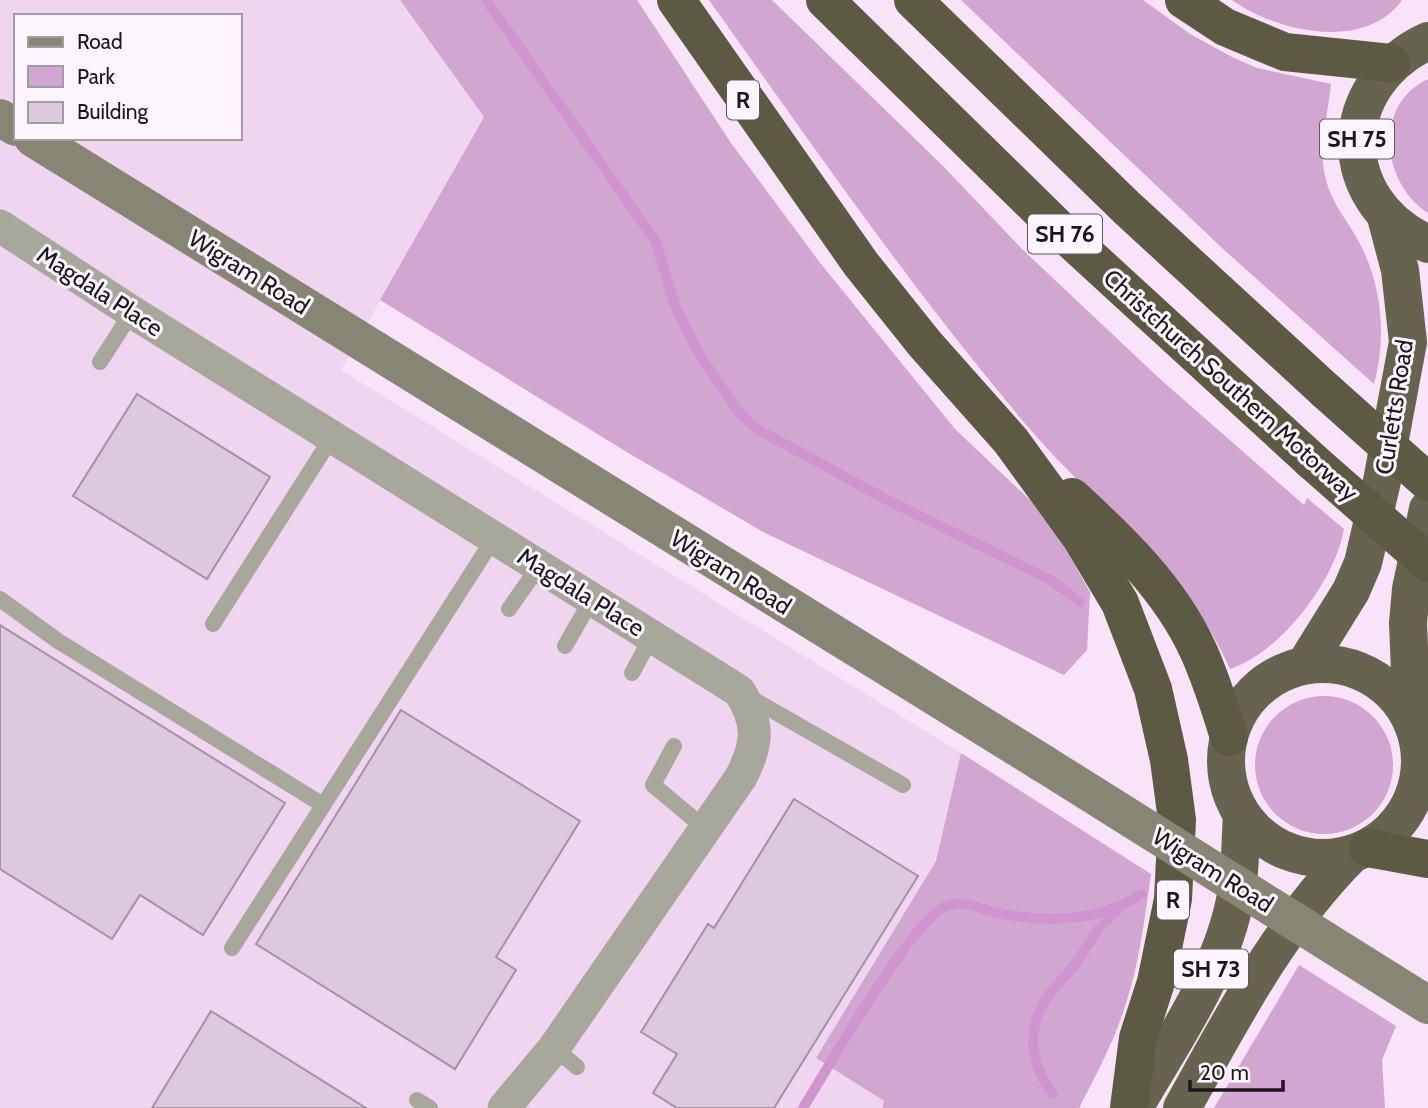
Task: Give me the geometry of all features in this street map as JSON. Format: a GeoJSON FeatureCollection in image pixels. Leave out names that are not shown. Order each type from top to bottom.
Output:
{"type":"FeatureCollection","features":[{"type":"Feature","properties":{"kind":"highway","name":"R"},"geometry":{"type":"LineString","coordinates":[[676,0],[861,264],[925,344],[1011,441],[1080,536],[1119,603],[1153,689],[1169,760],[1177,820],[1173,899],[1156,982],[1138,1038],[1131,1108]]}},
{"type":"Feature","properties":{"kind":"highway","name":"Christchurch Southern Motorway"},"geometry":{"type":"LineString","coordinates":[[825,0],[1059,229],[1312,461],[1428,563]]}},
{"type":"Feature","properties":{"kind":"highway","name":"SH 76"},"geometry":{"type":"LineString","coordinates":[[912,0],[1127,208],[1428,482]]}},
{"type":"Feature","properties":{"kind":"highway"},"geometry":{"type":"LineString","coordinates":[[1184,0],[1226,27],[1285,52],[1409,52]]}},
{"type":"Feature","properties":{"kind":"highway","name":"SH 75"},"geometry":{"type":"LineString","coordinates":[[1386,217],[1363,181],[1357,139],[1366,98],[1409,52]]}},
{"type":"Feature","properties":{"kind":"highway"},"geometry":{"type":"LineString","coordinates":[[1386,217],[1408,235],[1428,244]]}},
{"type":"Feature","properties":{"kind":"highway","name":"Curletts Road"},"geometry":{"type":"LineString","coordinates":[[1305,665],[1355,582],[1363,563],[1382,481],[1408,342],[1400,270],[1386,217]]}},
{"type":"Feature","properties":{"kind":"highway"},"geometry":{"type":"LineString","coordinates":[[1011,441],[1115,538],[1162,591],[1198,649],[1229,737]]}},
{"type":"Feature","properties":{"kind":"highway","name":"SH 73"},"geometry":{"type":"LineString","coordinates":[[1182,1108],[1286,932],[1317,890],[1359,851],[1392,831],[1409,807],[1419,780],[1420,750],[1413,722],[1408,623],[1411,589],[1427,514]]}},
{"type":"Feature","properties":{"kind":"highway"},"geometry":{"type":"LineString","coordinates":[[1305,665],[1337,665],[1368,675],[1394,695],[1413,722]]}},
{"type":"Feature","properties":{"kind":"highway","name":"SH 73"},"geometry":{"type":"LineString","coordinates":[[1131,1108],[1200,993],[1221,948],[1236,895],[1242,815],[1231,790],[1226,764],[1229,737],[1239,711],[1256,690],[1279,674],[1305,665]]}},
{"type":"Feature","properties":{"kind":"highway"},"geometry":{"type":"LineString","coordinates":[[1242,815],[1259,833],[1290,852],[1327,859],[1359,851],[1428,859]]}},
{"type":"Feature","properties":{"kind":"main road","name":"Wigram Road"},"geometry":{"type":"LineString","coordinates":[[36,140],[1428,1005]]}},
{"type":"Feature","properties":{"kind":"street","name":"Magdala Place"},"geometry":{"type":"LineString","coordinates":[[0,226],[132,312],[739,691]]}},
{"type":"Feature","properties":{"kind":"street"},"geometry":{"type":"LineString","coordinates":[[504,1108],[566,1058],[753,753],[753,718],[739,691]]}},
{"type":"Feature","properties":{"kind":"lane"},"geometry":{"type":"LineString","coordinates":[[100,362],[132,312]]}},
{"type":"Feature","properties":{"kind":"lane"},"geometry":{"type":"LineString","coordinates":[[214,624],[332,437]]}},
{"type":"Feature","properties":{"kind":"lane"},"geometry":{"type":"LineString","coordinates":[[232,948],[494,538]]}},
{"type":"Feature","properties":{"kind":"lane"},"geometry":{"type":"LineString","coordinates":[[509,609],[539,566]]}},
{"type":"Feature","properties":{"kind":"lane"},"geometry":{"type":"LineString","coordinates":[[0,599],[58,641],[323,805]]}},
{"type":"Feature","properties":{"kind":"lane"},"geometry":{"type":"LineString","coordinates":[[565,646],[592,599]]}},
{"type":"Feature","properties":{"kind":"lane"},"geometry":{"type":"LineString","coordinates":[[632,673],[652,636]]}},
{"type":"Feature","properties":{"kind":"lane"},"geometry":{"type":"LineString","coordinates":[[739,691],[903,785]]}},
{"type":"Feature","properties":{"kind":"lane"},"geometry":{"type":"LineString","coordinates":[[674,746],[653,785],[707,830]]}},
{"type":"Feature","properties":{"kind":"shaded area"},"geometry":{"type":"Polygon","coordinates":[[[0,0],[400,0],[484,117],[341,370],[961,753],[936,861],[816,1058],[884,1101],[882,1108],[0,1108],[0,0]]]}},
{"type":"Feature","properties":{"kind":"green space"},"geometry":{"type":"Polygon","coordinates":[[[400,0],[637,0],[731,143],[821,264],[955,429],[1031,501],[1060,539],[1090,592],[1087,650],[1064,675],[765,533],[625,451],[380,300],[484,117],[400,0]]]}},
{"type":"Feature","properties":{"kind":"green space"},"geometry":{"type":"Polygon","coordinates":[[[709,0],[772,0],[943,166],[1022,249],[1160,379],[1304,505],[1307,498],[1344,529],[1330,570],[1317,592],[1303,612],[1268,647],[1230,669],[1212,634],[1165,570],[1028,427],[944,323],[864,217],[709,0]]]}},
{"type":"Feature","properties":{"kind":"green space"},"geometry":{"type":"Polygon","coordinates":[[[961,0],[1143,0],[1190,34],[1232,57],[1257,68],[1331,84],[1323,143],[1324,167],[1332,197],[1367,259],[1377,293],[1381,330],[1374,384],[1221,247],[961,0]]]}},
{"type":"Feature","properties":{"kind":"green space"},"geometry":{"type":"Polygon","coordinates":[[[1232,0],[1402,0],[1386,16],[1366,26],[1344,31],[1320,32],[1272,21],[1232,0]]]}},
{"type":"Feature","properties":{"kind":"green space"},"geometry":{"type":"Polygon","coordinates":[[[1428,79],[1428,213],[1412,200],[1401,183],[1393,165],[1390,145],[1391,125],[1398,107],[1410,91],[1428,79]]]}},
{"type":"Feature","properties":{"kind":"green space"},"geometry":{"type":"Polygon","coordinates":[[[1324,696],[1351,701],[1373,716],[1388,738],[1393,765],[1388,792],[1373,814],[1351,829],[1324,834],[1297,829],[1275,814],[1260,792],[1255,765],[1260,738],[1275,716],[1297,701],[1324,696]]]}},
{"type":"Feature","properties":{"kind":"green space"},"geometry":{"type":"Polygon","coordinates":[[[961,753],[1151,874],[1132,985],[1112,1042],[1079,1108],[882,1108],[884,1101],[816,1058],[936,861],[961,753]]]}},
{"type":"Feature","properties":{"kind":"green space"},"geometry":{"type":"Polygon","coordinates":[[[1299,965],[1396,1026],[1382,1060],[1385,1108],[1214,1108],[1299,965]]]}},
{"type":"Feature","properties":{"kind":"building"},"geometry":{"type":"Polygon","coordinates":[[[137,394],[270,477],[207,579],[73,496],[137,394]]]}},
{"type":"Feature","properties":{"kind":"building"},"geometry":{"type":"Polygon","coordinates":[[[0,625],[285,803],[203,935],[140,895],[112,939],[0,869],[0,625]]]}},
{"type":"Feature","properties":{"kind":"building"},"geometry":{"type":"Polygon","coordinates":[[[401,710],[580,821],[496,957],[516,970],[455,1069],[256,944],[401,710]]]}},
{"type":"Feature","properties":{"kind":"building"},"geometry":{"type":"Polygon","coordinates":[[[794,799],[918,876],[774,1108],[677,1108],[653,1093],[677,1054],[641,1032],[708,924],[714,928],[794,799]]]}},
{"type":"Feature","properties":{"kind":"building"},"geometry":{"type":"Polygon","coordinates":[[[211,1011],[366,1108],[152,1108],[211,1011]]]}},
{"type":"Feature","properties":{"kind":"waterway"},"geometry":{"type":"LineString","coordinates":[[486,0],[656,242],[675,306],[699,354],[739,413],[757,429],[893,503],[1051,580],[1080,602]]}},
{"type":"Feature","properties":{"kind":"waterway"},"geometry":{"type":"LineString","coordinates":[[803,1108],[893,965],[932,916],[947,906],[966,905],[1036,918],[1073,918],[1108,910],[1142,894]]}},
{"type":"Feature","properties":{"kind":"waterway"},"geometry":{"type":"LineString","coordinates":[[1053,1094],[1036,1062],[1034,1027],[1046,998],[1077,962],[1099,929],[1117,911]]}}]}
